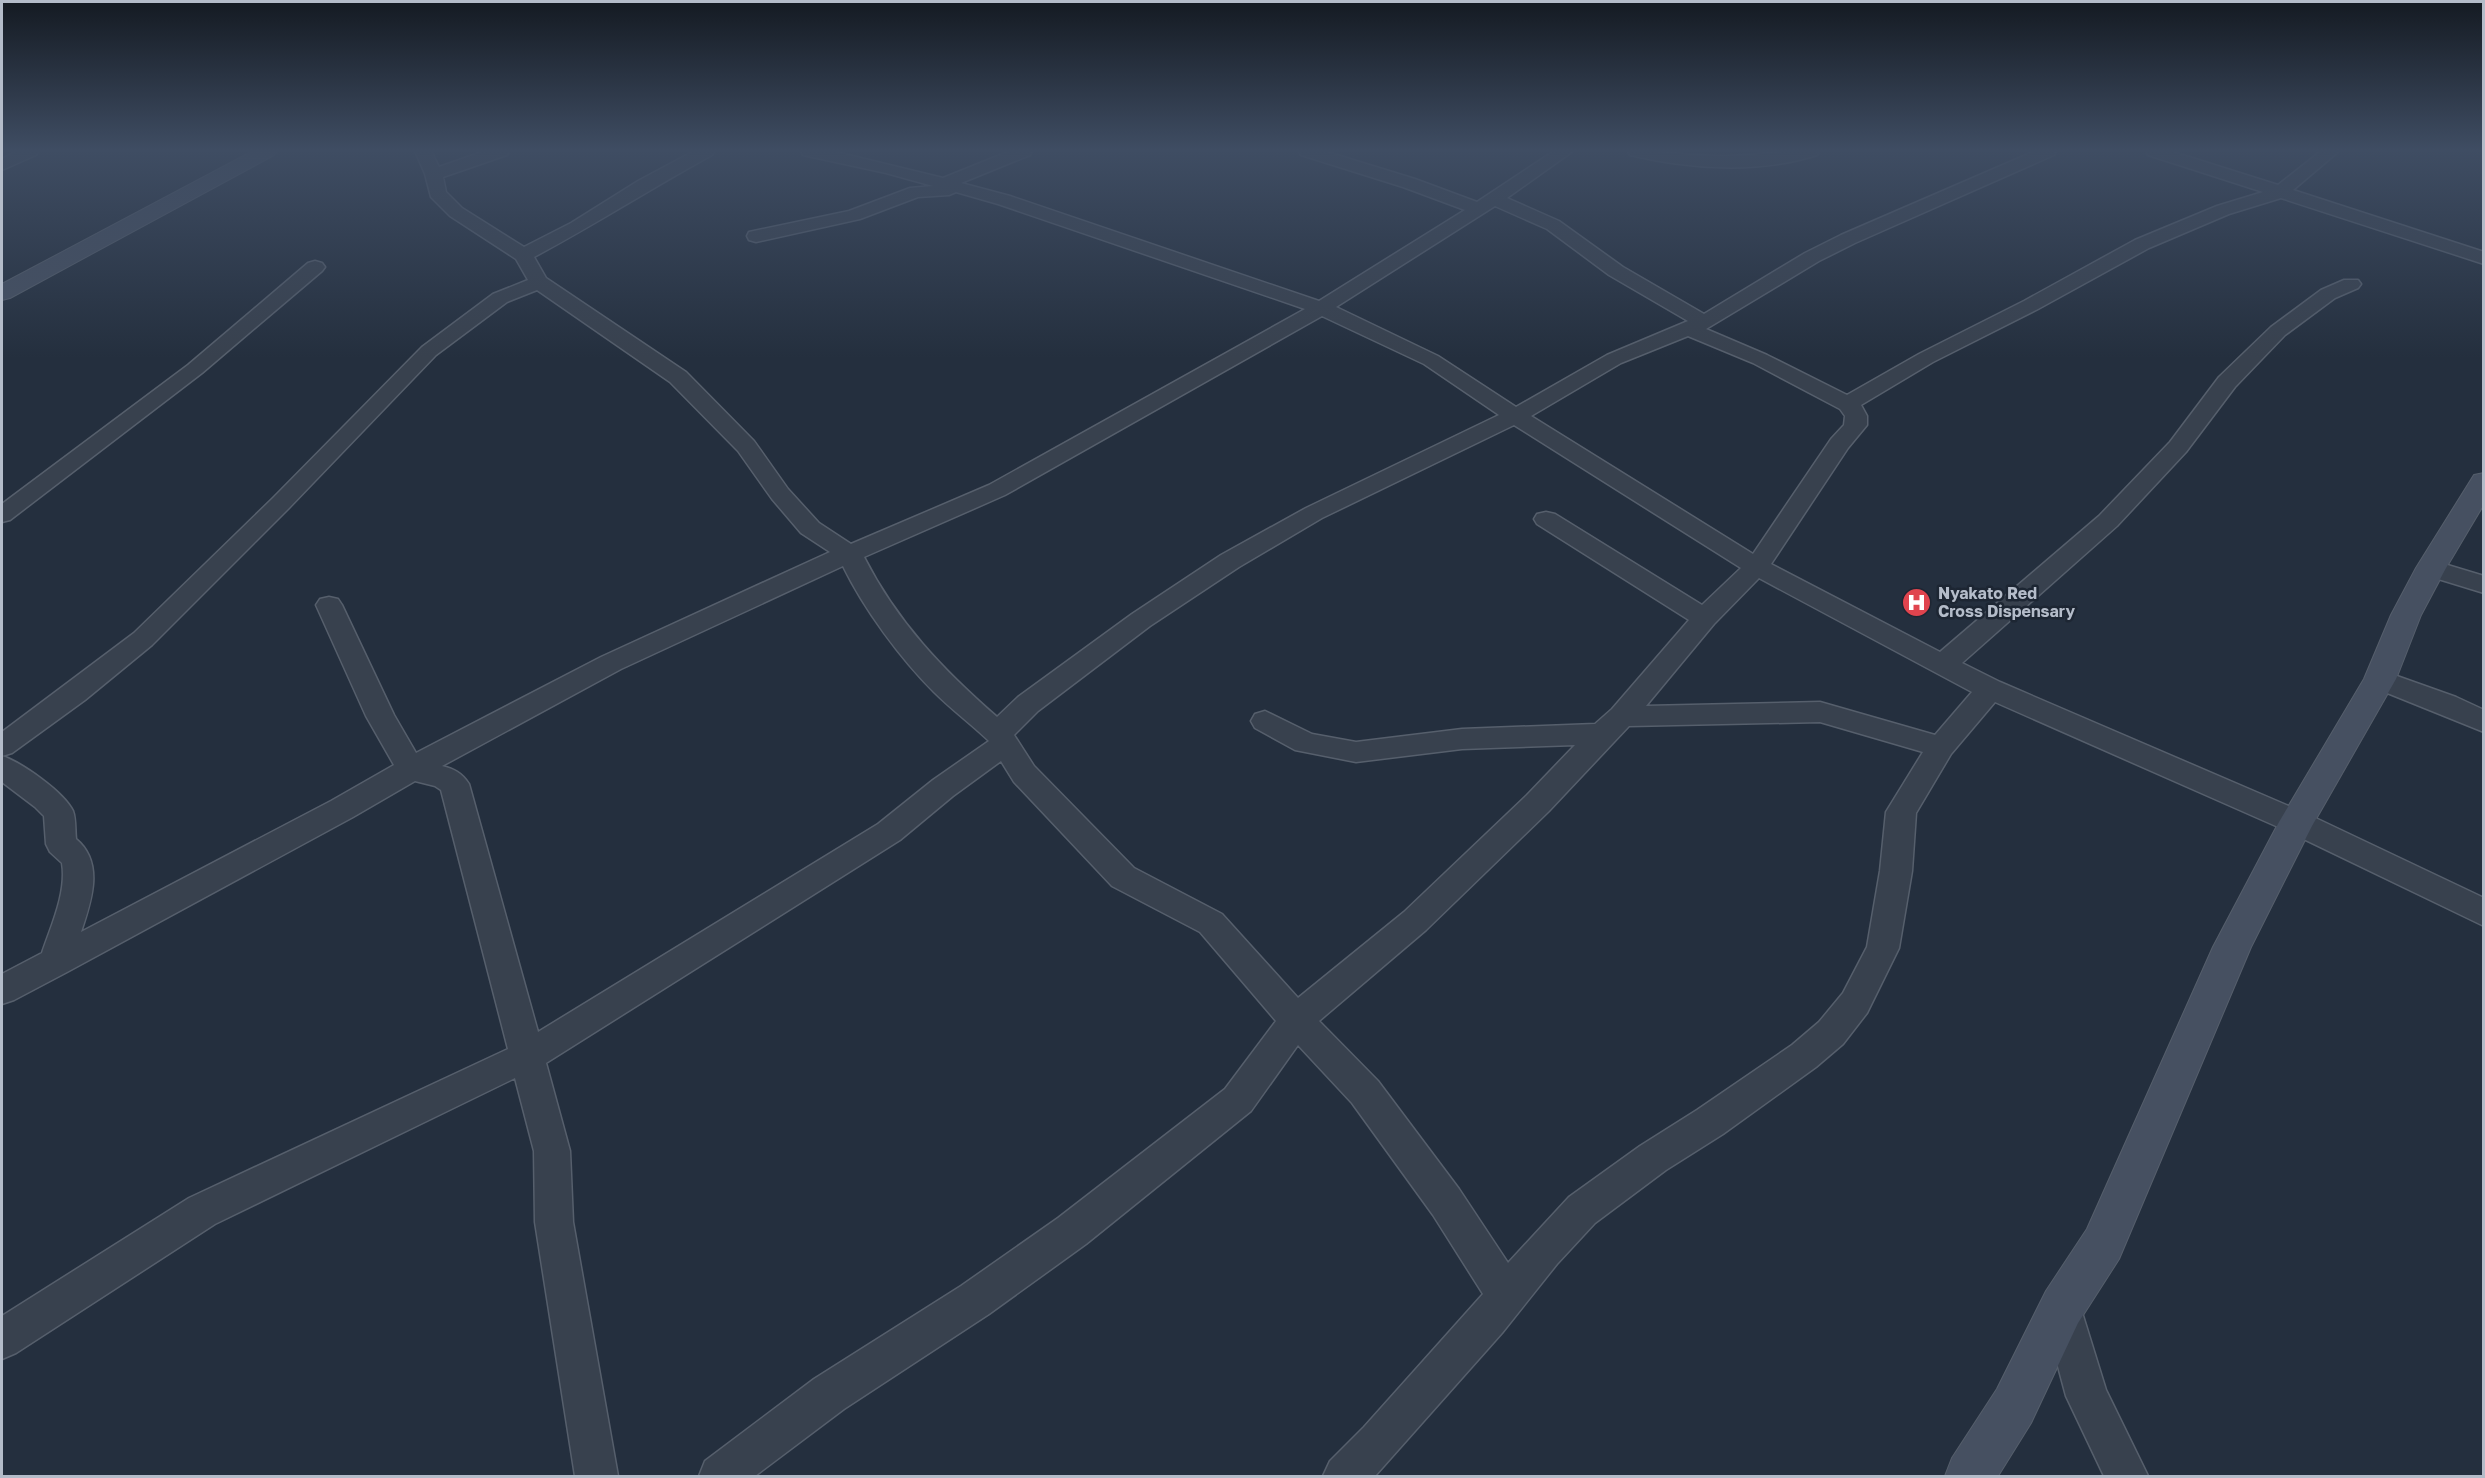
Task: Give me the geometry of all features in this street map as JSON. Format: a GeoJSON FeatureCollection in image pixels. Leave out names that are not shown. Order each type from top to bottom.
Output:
{"type":"FeatureCollection","features":[{"type":"Feature","properties":{"kind":"street"},"geometry":{"type":"LineString","coordinates":[[2,293],[138,220]]}},
{"type":"Feature","properties":{"kind":"street"},"geometry":{"type":"LineString","coordinates":[[468,220],[523,255],[539,282],[678,377],[746,446],[780,494],[810,528],[850,554],[864,582],[908,645],[943,686],[1002,738],[1024,774],[1123,877],[1210,923],[1296,1020],[1365,1092],[1446,1202],[1507,1296]]}},
{"type":"Feature","properties":{"kind":"street"},"geometry":{"type":"LineString","coordinates":[[523,255],[588,220]]}},
{"type":"Feature","properties":{"kind":"street"},"geometry":{"type":"LineString","coordinates":[[756,236],[831,220]]}},
{"type":"Feature","properties":{"kind":"street"},"geometry":{"type":"LineString","coordinates":[[1065,220],[1321,308],[1431,360],[1515,416],[1757,567],[1990,689],[2296,822],[2484,913]]}},
{"type":"Feature","properties":{"kind":"street"},"geometry":{"type":"LineString","coordinates":[[2,990],[332,815],[411,769],[611,663],[774,585],[997,490],[1321,308],[1461,220]]}},
{"type":"Feature","properties":{"kind":"street"},"geometry":{"type":"LineString","coordinates":[[720,1476],[829,1394],[975,1300],[1072,1231],[1238,1100],[1296,1020],[1415,921],[1538,803],[1612,725],[1705,618],[1733,588],[1757,567],[1839,444],[1855,425],[1858,419],[1857,413],[1848,404],[1697,325],[1616,271],[1554,225],[1538,220]]}},
{"type":"Feature","properties":{"kind":"street"},"geometry":{"type":"LineString","coordinates":[[2,1338],[201,1211],[483,1076],[527,1058],[889,832],[1002,738],[1029,704],[1141,620],[1230,561],[1314,513],[1515,416],[1614,359],[1697,325],[1812,257],[1891,220]]}},
{"type":"Feature","properties":{"kind":"street"},"geometry":{"type":"LineString","coordinates":[[1848,404],[1926,357],[2031,305],[2142,244],[2199,220]]}},
{"type":"Feature","properties":{"kind":"street"},"geometry":{"type":"LineString","coordinates":[[2364,220],[2484,258]]}},
{"type":"Feature","properties":{"kind":"street"},"geometry":{"type":"LineString","coordinates":[[2,515],[195,369],[315,267]]}},
{"type":"Feature","properties":{"kind":"street"},"geometry":{"type":"LineString","coordinates":[[2,746],[75,693],[142,639],[281,503],[429,351],[500,298],[539,282]]}},
{"type":"Feature","properties":{"kind":"street"},"geometry":{"type":"LineString","coordinates":[[1944,664],[2108,521],[2178,447],[2227,382],[2278,331],[2328,294],[2351,284]]}},
{"type":"Feature","properties":{"kind":"street"},"geometry":{"type":"LineString","coordinates":[[1970,1476],[2014,1406],[2062,1307],[2103,1244],[2232,947],[2296,822],[2380,679],[2406,615],[2431,568],[2484,481]]}},
{"type":"Feature","properties":{"kind":"street"},"geometry":{"type":"LineString","coordinates":[[1546,519],[1586,541],[1646,583],[1705,618]]}},
{"type":"Feature","properties":{"kind":"street"},"geometry":{"type":"LineString","coordinates":[[2431,568],[2484,585]]}},
{"type":"Feature","properties":{"kind":"street"},"geometry":{"type":"LineString","coordinates":[[329,605],[380,716],[411,769],[444,777],[453,784],[552,1151],[554,1222],[597,1476]]}},
{"type":"Feature","properties":{"kind":"street"},"geometry":{"type":"LineString","coordinates":[[2380,679],[2446,704],[2484,722]]}},
{"type":"Feature","properties":{"kind":"street"},"geometry":{"type":"LineString","coordinates":[[1345,1476],[1387,1433],[1507,1296],[1543,1251],[1582,1210],[1653,1158],[1710,1122],[1804,1056],[1831,1033],[1855,1003],[1883,948],[1896,871],[1901,812],[1941,747],[1990,689]]}},
{"type":"Feature","properties":{"kind":"street"},"geometry":{"type":"LineString","coordinates":[[1265,721],[1305,743],[1356,752],[1462,739],[1612,725],[1820,712],[1941,747]]}},
{"type":"Feature","properties":{"kind":"street"},"geometry":{"type":"LineString","coordinates":[[2,767],[46,799],[60,813],[61,844],[72,852],[78,866],[74,902],[55,962]]}},
{"type":"Feature","properties":{"kind":"street"},"geometry":{"type":"LineString","coordinates":[[2062,1307],[2087,1396],[2127,1476]]}},
{"type":"Feature","properties":{"kind":"place","name":"Nyakato Red Cross Dispensary"},"geometry":{"type":"Point","coordinates":[1917,602]}}]}
